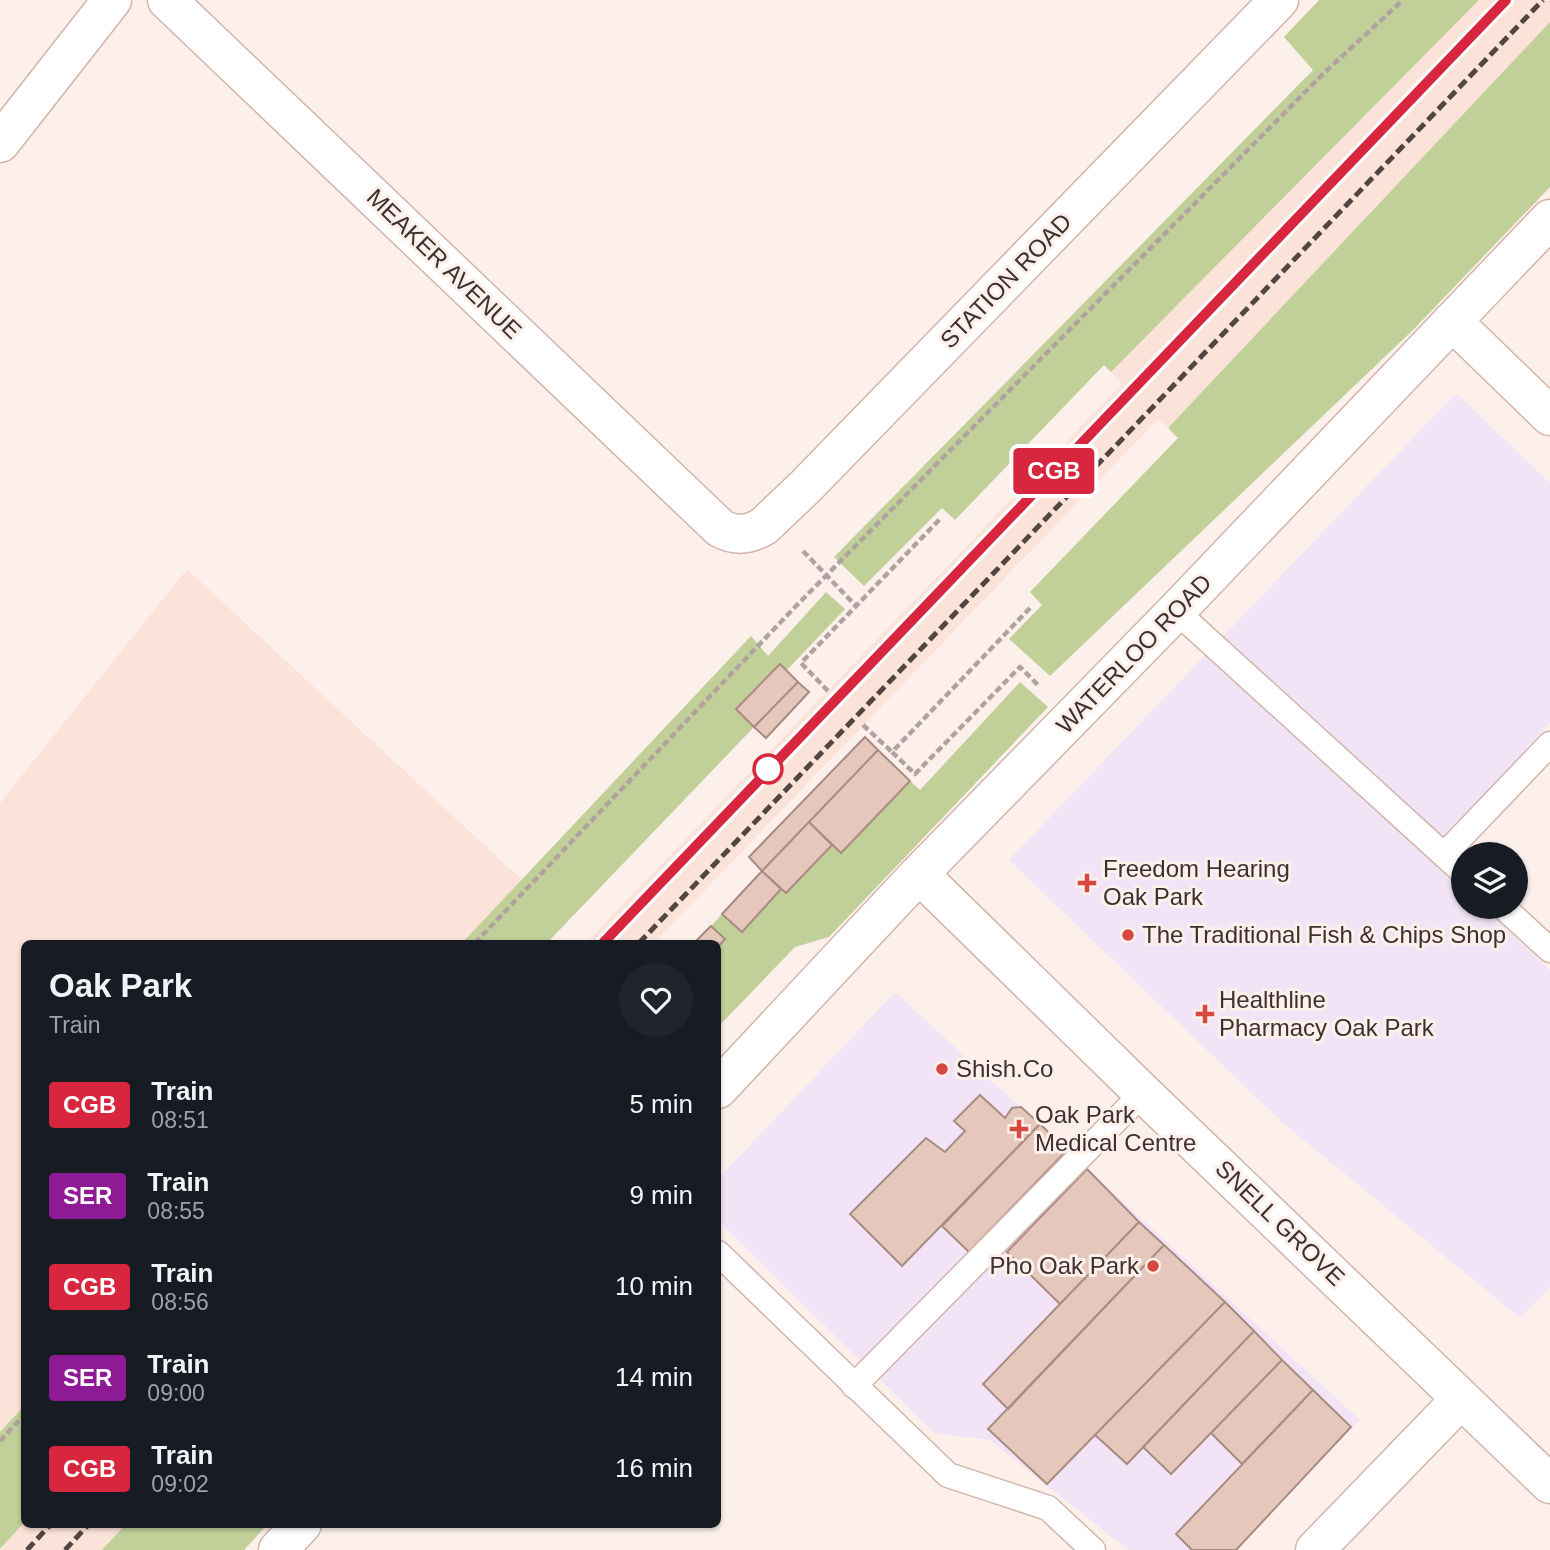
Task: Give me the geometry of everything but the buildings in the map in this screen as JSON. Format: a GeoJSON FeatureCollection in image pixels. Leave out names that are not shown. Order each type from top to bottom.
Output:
{"type":"FeatureCollection","features":[{"type":"Feature","properties":{"kind":"street"},"geometry":{"type":"LineString","coordinates":[[0,143],[112,0]]}},
{"type":"Feature","properties":{"kind":"street","name":"MEAKER AVENUE"},"geometry":{"type":"LineString","coordinates":[[167,0],[720,528]]}},
{"type":"Feature","properties":{"kind":"street","name":"STATION ROAD"},"geometry":{"type":"LineString","coordinates":[[720,528],[733,534],[747,534],[774,517],[823,470],[1279,0]]}},
{"type":"Feature","properties":{"kind":"street","name":"WATERLOO ROAD"},"geometry":{"type":"LineString","coordinates":[[721,1086],[919,874],[1176,611],[1550,219]]}},
{"type":"Feature","properties":{"kind":"street"},"geometry":{"type":"LineString","coordinates":[[1452,321],[1550,416]]}},
{"type":"Feature","properties":{"kind":"street","name":"SNELL GROVE"},"geometry":{"type":"LineString","coordinates":[[919,874],[1550,1485]]}},
{"type":"Feature","properties":{"kind":"street"},"geometry":{"type":"LineString","coordinates":[[1315,1550],[1461,1399]]}},
{"type":"Feature","properties":{"kind":"street"},"geometry":{"type":"LineString","coordinates":[[278,1550],[298,1528]]}},
{"type":"Feature","properties":{"kind":"lane"},"geometry":{"type":"LineString","coordinates":[[1176,611],[1451,861]]}},
{"type":"Feature","properties":{"kind":"lane"},"geometry":{"type":"LineString","coordinates":[[1444,855],[1550,744]]}},
{"type":"Feature","properties":{"kind":"lane"},"geometry":{"type":"LineString","coordinates":[[1516,919],[1550,950]]}},
{"type":"Feature","properties":{"kind":"lane"},"geometry":{"type":"LineString","coordinates":[[854,1386],[1143,1093]]}},
{"type":"Feature","properties":{"kind":"lane"},"geometry":{"type":"LineString","coordinates":[[721,1256],[948,1475],[1048,1508],[1093,1550]]}},
{"type":"Feature","properties":{"kind":"path"},"geometry":{"type":"LineString","coordinates":[[478,940],[827,576],[1325,72],[1403,0]]}},
{"type":"Feature","properties":{"kind":"path"},"geometry":{"type":"LineString","coordinates":[[828,691],[801,663],[940,517]]}},
{"type":"Feature","properties":{"kind":"path"},"geometry":{"type":"LineString","coordinates":[[799,548],[856,606]]}},
{"type":"Feature","properties":{"kind":"path"},"geometry":{"type":"LineString","coordinates":[[892,752],[1030,608]]}},
{"type":"Feature","properties":{"kind":"path"},"geometry":{"type":"LineString","coordinates":[[863,725],[915,774],[1020,667]]}},
{"type":"Feature","properties":{"kind":"path"},"geometry":{"type":"LineString","coordinates":[[0,1441],[21,1418]]}},
{"type":"Feature","properties":{"kind":"shaded area"},"geometry":{"type":"Polygon","coordinates":[[[1479,0],[1550,0],[1550,23],[1168,428],[1158,419],[657,940],[589,940],[1122,384],[1111,372],[1479,0]]]}},
{"type":"Feature","properties":{"kind":"shaded area"},"geometry":{"type":"Polygon","coordinates":[[[1456,393],[1550,483],[1550,722],[1432,857],[1451,875],[1451,919],[1496,919],[1550,970],[1550,1287],[1520,1318],[1283,1123],[1009,860],[1456,393]]]}},
{"type":"Feature","properties":{"kind":"shaded area"},"geometry":{"type":"Polygon","coordinates":[[[187,569],[522,880],[465,940],[21,940],[21,1409],[0,1432],[0,803],[187,569]]]}},
{"type":"Feature","properties":{"kind":"shaded area"},"geometry":{"type":"Polygon","coordinates":[[[895,992],[1360,1420],[1231,1550],[1128,1550],[989,1440],[934,1433],[721,1224],[721,1176],[895,992]]]}},
{"type":"Feature","properties":{"kind":"shaded area"},"geometry":{"type":"Polygon","coordinates":[[[21,1526],[122,1528],[102,1550],[0,1550],[21,1526]]]}},
{"type":"Feature","properties":{"kind":"green space"},"geometry":{"type":"Polygon","coordinates":[[[1319,0],[1479,0],[1111,372],[1104,365],[955,520],[942,508],[864,586],[834,557],[1313,70],[1284,37],[1319,0]]]}},
{"type":"Feature","properties":{"kind":"green space"},"geometry":{"type":"Polygon","coordinates":[[[1550,22],[1550,187],[1414,329],[1050,676],[1009,639],[1042,605],[1030,592],[1178,438],[1168,428],[1550,22]]]}},
{"type":"Feature","properties":{"kind":"green space"},"geometry":{"type":"Polygon","coordinates":[[[826,592],[845,609],[787,670],[780,664],[736,708],[754,727],[550,940],[465,940],[751,636],[768,656],[826,592]]]}},
{"type":"Feature","properties":{"kind":"green space"},"geometry":{"type":"Polygon","coordinates":[[[1020,682],[1048,707],[829,937],[795,947],[721,1024],[721,944],[725,939],[711,926],[722,914],[742,931],[781,889],[786,892],[832,845],[841,853],[910,781],[920,790],[1020,682]]]}},
{"type":"Feature","properties":{"kind":"green space"},"geometry":{"type":"Polygon","coordinates":[[[21,1409],[21,1526],[0,1549],[0,1432],[21,1409]]]}},
{"type":"Feature","properties":{"kind":"green space"},"geometry":{"type":"Polygon","coordinates":[[[122,1528],[264,1528],[244,1550],[102,1550],[122,1528]]]}},
{"type":"Feature","properties":{"kind":"railway"},"geometry":{"type":"LineString","coordinates":[[606,940],[1506,0]]}},
{"type":"Feature","properties":{"kind":"railway"},"geometry":{"type":"LineString","coordinates":[[642,940],[1543,0]]}},
{"type":"Feature","properties":{"kind":"railway"},"geometry":{"type":"LineString","coordinates":[[27,1550],[47,1528]]}},
{"type":"Feature","properties":{"kind":"railway"},"geometry":{"type":"LineString","coordinates":[[65,1550],[85,1528]]}},
{"type":"Feature","properties":{"kind":"train","name":"CGB"},"geometry":{"type":"LineString","coordinates":[[606,940],[1506,0]]}},
{"type":"Feature","properties":{"kind":"place","name":"Freedom Hearing Oak Park"},"geometry":{"type":"Point","coordinates":[1087,883]}},
{"type":"Feature","properties":{"kind":"place","name":"The Traditional Fish & Chips Shop"},"geometry":{"type":"Point","coordinates":[1128,935]}},
{"type":"Feature","properties":{"kind":"place","name":"Healthline Pharmacy Oak Park"},"geometry":{"type":"Point","coordinates":[1205,1014]}},
{"type":"Feature","properties":{"kind":"place","name":"Shish.Co"},"geometry":{"type":"Point","coordinates":[942,1069]}},
{"type":"Feature","properties":{"kind":"place","name":"Oak Park Medical Centre"},"geometry":{"type":"Point","coordinates":[1019,1129]}},
{"type":"Feature","properties":{"kind":"place","name":"Pho Oak Park"},"geometry":{"type":"Point","coordinates":[1153,1266]}}]}
